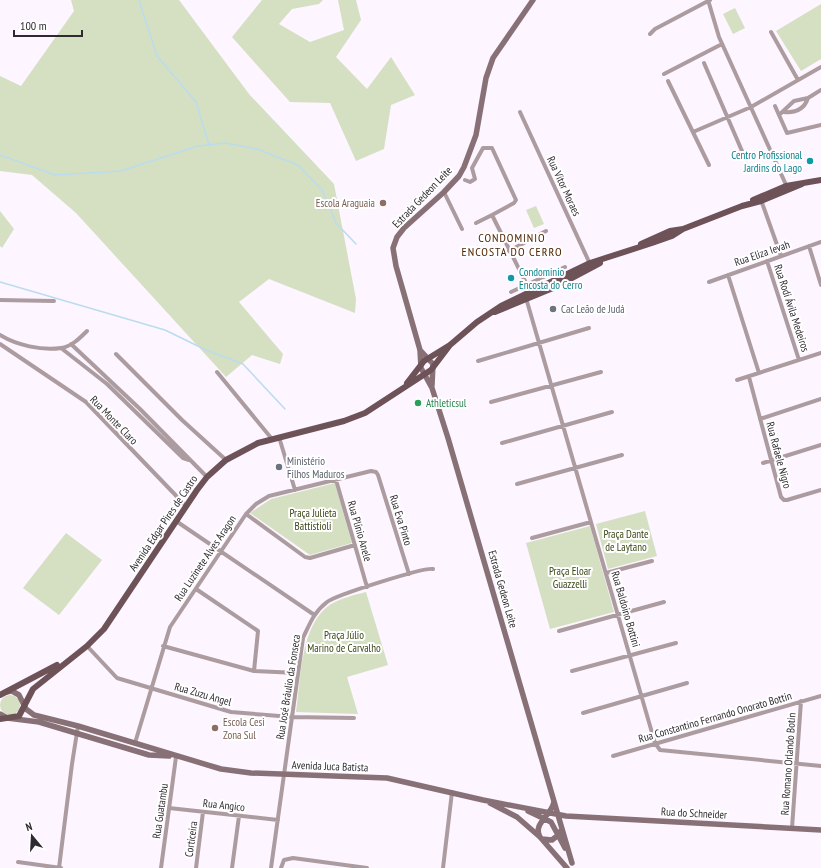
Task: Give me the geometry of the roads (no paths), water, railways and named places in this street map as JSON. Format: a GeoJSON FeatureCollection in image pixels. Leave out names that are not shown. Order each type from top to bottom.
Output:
{"type":"FeatureCollection","features":[{"type":"Feature","properties":{"kind":"main road","name":"Estrada Gedeon Leite"},"geometry":{"type":"LineString","coordinates":[[533,0],[493,58],[486,78],[476,135],[469,158],[459,176],[444,192],[404,228],[393,248],[396,266],[420,350],[421,364],[432,388],[561,822]]}},
{"type":"Feature","properties":{"kind":"main road","name":"Avenida Edgar Pires de Castro"},"geometry":{"type":"LineString","coordinates":[[405,386],[421,364],[450,344],[477,322],[491,313],[503,310],[527,295],[591,265],[651,241],[672,236],[683,229],[787,188],[821,180]]}},
{"type":"Feature","properties":{"kind":"main road","name":"Avenida Edgar Pires de Castro"},"geometry":{"type":"LineString","coordinates":[[10,718],[15,718],[22,713],[24,705],[33,689],[71,657],[87,646],[104,629],[186,506],[207,477],[226,460],[258,443],[344,421],[365,412],[434,367],[450,344]]}},
{"type":"Feature","properties":{"kind":"main road"},"geometry":{"type":"LineString","coordinates":[[420,350],[429,358],[434,367]]}},
{"type":"Feature","properties":{"kind":"main road","name":"Estrada Gedeon Leite"},"geometry":{"type":"LineString","coordinates":[[432,388],[434,367]]}},
{"type":"Feature","properties":{"kind":"main road","name":"Avenida Edgar Pires de Castro"},"geometry":{"type":"LineString","coordinates":[[2,694],[71,657]]}},
{"type":"Feature","properties":{"kind":"main road","name":"Avenida Juca Batista"},"geometry":{"type":"LineString","coordinates":[[2,694],[12,691],[19,694],[26,709],[34,715],[135,742],[176,757],[221,769],[284,774],[387,778],[483,800],[559,814]]}},
{"type":"Feature","properties":{"kind":"main road","name":"Avenida Juca Batista"},"geometry":{"type":"LineString","coordinates":[[0,714],[10,718]]}},
{"type":"Feature","properties":{"kind":"main road","name":"Avenida Juca Batista"},"geometry":{"type":"LineString","coordinates":[[0,719],[10,718],[39,722],[149,755],[176,757]]}},
{"type":"Feature","properties":{"kind":"main road"},"geometry":{"type":"LineString","coordinates":[[149,755],[153,752],[151,747]]}},
{"type":"Feature","properties":{"kind":"main road"},"geometry":{"type":"LineString","coordinates":[[554,797],[550,812],[538,829],[540,837],[549,841],[554,839],[558,833],[563,818],[566,816]]}},
{"type":"Feature","properties":{"kind":"main road","name":"Avenida Juca Batista"},"geometry":{"type":"LineString","coordinates":[[483,800],[517,817],[540,837],[567,868]]}},
{"type":"Feature","properties":{"kind":"main road","name":"Avenida Juca Batista"},"geometry":{"type":"LineString","coordinates":[[515,806],[546,818]]}},
{"type":"Feature","properties":{"kind":"main road","name":"Rua do Schneider"},"geometry":{"type":"LineString","coordinates":[[559,814],[566,816],[821,830]]}},
{"type":"Feature","properties":{"kind":"main road"},"geometry":{"type":"LineString","coordinates":[[546,818],[555,827],[573,866]]}},
{"type":"Feature","properties":{"kind":"main road"},"geometry":{"type":"LineString","coordinates":[[561,822],[573,866]]}},
{"type":"Feature","properties":{"kind":"street"},"geometry":{"type":"LineString","coordinates":[[650,34],[655,29],[709,0],[712,19],[722,44],[787,188]]}},
{"type":"Feature","properties":{"kind":"street"},"geometry":{"type":"LineString","coordinates":[[771,32],[798,80]]}},
{"type":"Feature","properties":{"kind":"street"},"geometry":{"type":"LineString","coordinates":[[664,74],[722,44]]}},
{"type":"Feature","properties":{"kind":"street"},"geometry":{"type":"LineString","coordinates":[[704,63],[742,151]]}},
{"type":"Feature","properties":{"kind":"street"},"geometry":{"type":"LineString","coordinates":[[693,132],[751,107],[821,67]]}},
{"type":"Feature","properties":{"kind":"street"},"geometry":{"type":"LineString","coordinates":[[668,81],[709,165]]}},
{"type":"Feature","properties":{"kind":"street"},"geometry":{"type":"LineString","coordinates":[[779,115],[784,112],[794,101],[808,98],[821,90]]}},
{"type":"Feature","properties":{"kind":"street"},"geometry":{"type":"LineString","coordinates":[[784,112],[797,111],[803,107],[808,98]]}},
{"type":"Feature","properties":{"kind":"street"},"geometry":{"type":"LineString","coordinates":[[775,106],[786,133],[821,125]]}},
{"type":"Feature","properties":{"kind":"street","name":"Rua Vitor Moraes"},"geometry":{"type":"LineString","coordinates":[[520,112],[591,265]]}},
{"type":"Feature","properties":{"kind":"street"},"geometry":{"type":"LineString","coordinates":[[465,180],[470,182],[475,179],[472,168],[480,150],[483,148],[492,148],[516,200],[514,203],[476,223]]}},
{"type":"Feature","properties":{"kind":"street"},"geometry":{"type":"LineString","coordinates":[[444,192],[462,229]]}},
{"type":"Feature","properties":{"kind":"street"},"geometry":{"type":"LineString","coordinates":[[761,199],[781,256]]}},
{"type":"Feature","properties":{"kind":"street","name":"Rua Baldoino Bottini"},"geometry":{"type":"LineString","coordinates":[[492,214],[526,284],[527,295],[552,386],[655,743]]}},
{"type":"Feature","properties":{"kind":"street"},"geometry":{"type":"LineString","coordinates":[[509,251],[546,231]]}},
{"type":"Feature","properties":{"kind":"street","name":"Rua Eliza Ievah"},"geometry":{"type":"LineString","coordinates":[[708,282],[821,242]]}},
{"type":"Feature","properties":{"kind":"street"},"geometry":{"type":"LineString","coordinates":[[809,246],[821,285]]}},
{"type":"Feature","properties":{"kind":"street","name":"Rua Rodi Ávila Medeiros"},"geometry":{"type":"LineString","coordinates":[[767,261],[799,360]]}},
{"type":"Feature","properties":{"kind":"street"},"geometry":{"type":"LineString","coordinates":[[511,292],[565,267]]}},
{"type":"Feature","properties":{"kind":"street"},"geometry":{"type":"LineString","coordinates":[[728,275],[759,373]]}},
{"type":"Feature","properties":{"kind":"street"},"geometry":{"type":"LineString","coordinates":[[0,300],[54,301]]}},
{"type":"Feature","properties":{"kind":"street"},"geometry":{"type":"LineString","coordinates":[[478,361],[589,328]]}},
{"type":"Feature","properties":{"kind":"street"},"geometry":{"type":"LineString","coordinates":[[0,335],[13,343],[62,348],[71,344],[87,331]]}},
{"type":"Feature","properties":{"kind":"street","name":"Rua Monte Claro"},"geometry":{"type":"LineString","coordinates":[[0,344],[86,402],[186,506]]}},
{"type":"Feature","properties":{"kind":"street"},"geometry":{"type":"LineString","coordinates":[[71,344],[178,446],[189,460],[207,477]]}},
{"type":"Feature","properties":{"kind":"street"},"geometry":{"type":"LineString","coordinates":[[62,348],[107,384],[183,458],[189,460]]}},
{"type":"Feature","properties":{"kind":"street"},"geometry":{"type":"LineString","coordinates":[[737,380],[821,353]]}},
{"type":"Feature","properties":{"kind":"street"},"geometry":{"type":"LineString","coordinates":[[116,354],[226,460]]}},
{"type":"Feature","properties":{"kind":"street"},"geometry":{"type":"LineString","coordinates":[[217,372],[272,439]]}},
{"type":"Feature","properties":{"kind":"street"},"geometry":{"type":"LineString","coordinates":[[491,402],[602,372]]}},
{"type":"Feature","properties":{"kind":"street","name":"Rua Rafaele Nigro"},"geometry":{"type":"LineString","coordinates":[[749,377],[771,461],[784,500],[821,490]]}},
{"type":"Feature","properties":{"kind":"street"},"geometry":{"type":"LineString","coordinates":[[760,419],[821,399]]}},
{"type":"Feature","properties":{"kind":"street"},"geometry":{"type":"LineString","coordinates":[[136,413],[140,409]]}},
{"type":"Feature","properties":{"kind":"street"},"geometry":{"type":"LineString","coordinates":[[502,443],[612,412]]}},
{"type":"Feature","properties":{"kind":"street"},"geometry":{"type":"LineString","coordinates":[[279,437],[295,490]]}},
{"type":"Feature","properties":{"kind":"street"},"geometry":{"type":"LineString","coordinates":[[763,463],[821,445]]}},
{"type":"Feature","properties":{"kind":"street"},"geometry":{"type":"LineString","coordinates":[[517,484],[622,455]]}},
{"type":"Feature","properties":{"kind":"street","name":"Rua Luzinete Alves Aragon"},"geometry":{"type":"LineString","coordinates":[[135,742],[170,627],[246,514],[256,504],[270,496],[371,471],[376,472]]}},
{"type":"Feature","properties":{"kind":"street","name":"Rua Eva Pinto"},"geometry":{"type":"LineString","coordinates":[[376,472],[408,574]]}},
{"type":"Feature","properties":{"kind":"street","name":"Rua Plínio Anele"},"geometry":{"type":"LineString","coordinates":[[336,480],[367,587]]}},
{"type":"Feature","properties":{"kind":"street"},"geometry":{"type":"LineString","coordinates":[[246,514],[310,558],[355,545]]}},
{"type":"Feature","properties":{"kind":"street"},"geometry":{"type":"LineString","coordinates":[[176,521],[313,614]]}},
{"type":"Feature","properties":{"kind":"street"},"geometry":{"type":"LineString","coordinates":[[532,538],[592,522]]}},
{"type":"Feature","properties":{"kind":"street"},"geometry":{"type":"LineString","coordinates":[[606,573],[652,561]]}},
{"type":"Feature","properties":{"kind":"street","name":"Rua José Bráulio da Fonseca"},"geometry":{"type":"LineString","coordinates":[[271,868],[303,638],[313,614],[328,601],[408,574],[433,569]]}},
{"type":"Feature","properties":{"kind":"street"},"geometry":{"type":"LineString","coordinates":[[196,589],[258,631],[254,671]]}},
{"type":"Feature","properties":{"kind":"street"},"geometry":{"type":"LineString","coordinates":[[559,631],[664,602]]}},
{"type":"Feature","properties":{"kind":"street"},"geometry":{"type":"LineString","coordinates":[[572,671],[676,642]]}},
{"type":"Feature","properties":{"kind":"street","name":"Rua Zuzu Angel"},"geometry":{"type":"LineString","coordinates":[[87,646],[117,678],[231,712],[292,717],[354,718]]}},
{"type":"Feature","properties":{"kind":"street"},"geometry":{"type":"LineString","coordinates":[[163,646],[254,671],[298,673]]}},
{"type":"Feature","properties":{"kind":"street"},"geometry":{"type":"LineString","coordinates":[[584,713],[687,683]]}},
{"type":"Feature","properties":{"kind":"street","name":"Rua Constantino Fernando Onorato Bottin"},"geometry":{"type":"LineString","coordinates":[[613,756],[821,696]]}},
{"type":"Feature","properties":{"kind":"street","name":"Rua Romano Orlando Botin"},"geometry":{"type":"LineString","coordinates":[[792,828],[801,701]]}},
{"type":"Feature","properties":{"kind":"street"},"geometry":{"type":"LineString","coordinates":[[18,862],[60,868],[78,726]]}},
{"type":"Feature","properties":{"kind":"street"},"geometry":{"type":"LineString","coordinates":[[655,743],[660,750],[821,766]]}},
{"type":"Feature","properties":{"kind":"street","name":"Rua Guatambu"},"geometry":{"type":"LineString","coordinates":[[161,868],[176,757]]}},
{"type":"Feature","properties":{"kind":"street"},"geometry":{"type":"LineString","coordinates":[[443,868],[452,792]]}},
{"type":"Feature","properties":{"kind":"street","name":"Rua Angico"},"geometry":{"type":"LineString","coordinates":[[169,808],[278,820]]}},
{"type":"Feature","properties":{"kind":"street","name":"Corticeira"},"geometry":{"type":"LineString","coordinates":[[196,868],[203,812]]}},
{"type":"Feature","properties":{"kind":"street"},"geometry":{"type":"LineString","coordinates":[[232,868],[239,816]]}},
{"type":"Feature","properties":{"kind":"street"},"geometry":{"type":"LineString","coordinates":[[281,868],[284,860],[293,858],[367,868]]}},
{"type":"Feature","properties":{"kind":"waterway"},"geometry":{"type":"LineString","coordinates":[[139,0],[157,56],[196,102],[209,145]]}},
{"type":"Feature","properties":{"kind":"waterway"},"geometry":{"type":"LineString","coordinates":[[0,155],[55,175],[121,171],[198,146],[225,143],[257,149],[298,165],[322,190],[336,223],[356,244]]}},
{"type":"Feature","properties":{"kind":"waterway"},"geometry":{"type":"LineString","coordinates":[[0,282],[165,330],[206,350],[243,364],[285,409]]}},
{"type":"Feature","properties":{"kind":"place","name":"Centro Profissional Jardins do Lago"},"geometry":{"type":"Point","coordinates":[810,161]}},
{"type":"Feature","properties":{"kind":"place","name":"Escola Araguaia"},"geometry":{"type":"Point","coordinates":[383,203]}},
{"type":"Feature","properties":{"kind":"place","name":"Condominio Encosta do Cerro"},"geometry":{"type":"Point","coordinates":[511,278]}},
{"type":"Feature","properties":{"kind":"place","name":"Cac Leão de Judá"},"geometry":{"type":"Point","coordinates":[553,309]}},
{"type":"Feature","properties":{"kind":"place","name":"Athleticsul"},"geometry":{"type":"Point","coordinates":[418,403]}},
{"type":"Feature","properties":{"kind":"place","name":"Ministério Filhos Maduros"},"geometry":{"type":"Point","coordinates":[279,467]}},
{"type":"Feature","properties":{"kind":"place","name":"Escola Cesi Zona Sul"},"geometry":{"type":"Point","coordinates":[215,728]}},
{"type":"Feature","properties":{"kind":"district","name":"CONDOMINIO ENCOSTA DO CERRO"},"geometry":{"type":"Point","coordinates":[512,244]}},
{"type":"Feature","properties":{"kind":"park label","name":"Praça Julieta Battistioli"},"geometry":{"type":"Point","coordinates":[313,519]}},
{"type":"Feature","properties":{"kind":"park label","name":"Praça Dante de Laytano"},"geometry":{"type":"Point","coordinates":[626,540]}},
{"type":"Feature","properties":{"kind":"park label","name":"Praça Eloar Guazzelli"},"geometry":{"type":"Point","coordinates":[570,577]}},
{"type":"Feature","properties":{"kind":"park label","name":"Praça Júlio Marino de Carvalho"},"geometry":{"type":"Point","coordinates":[344,641]}}]}
